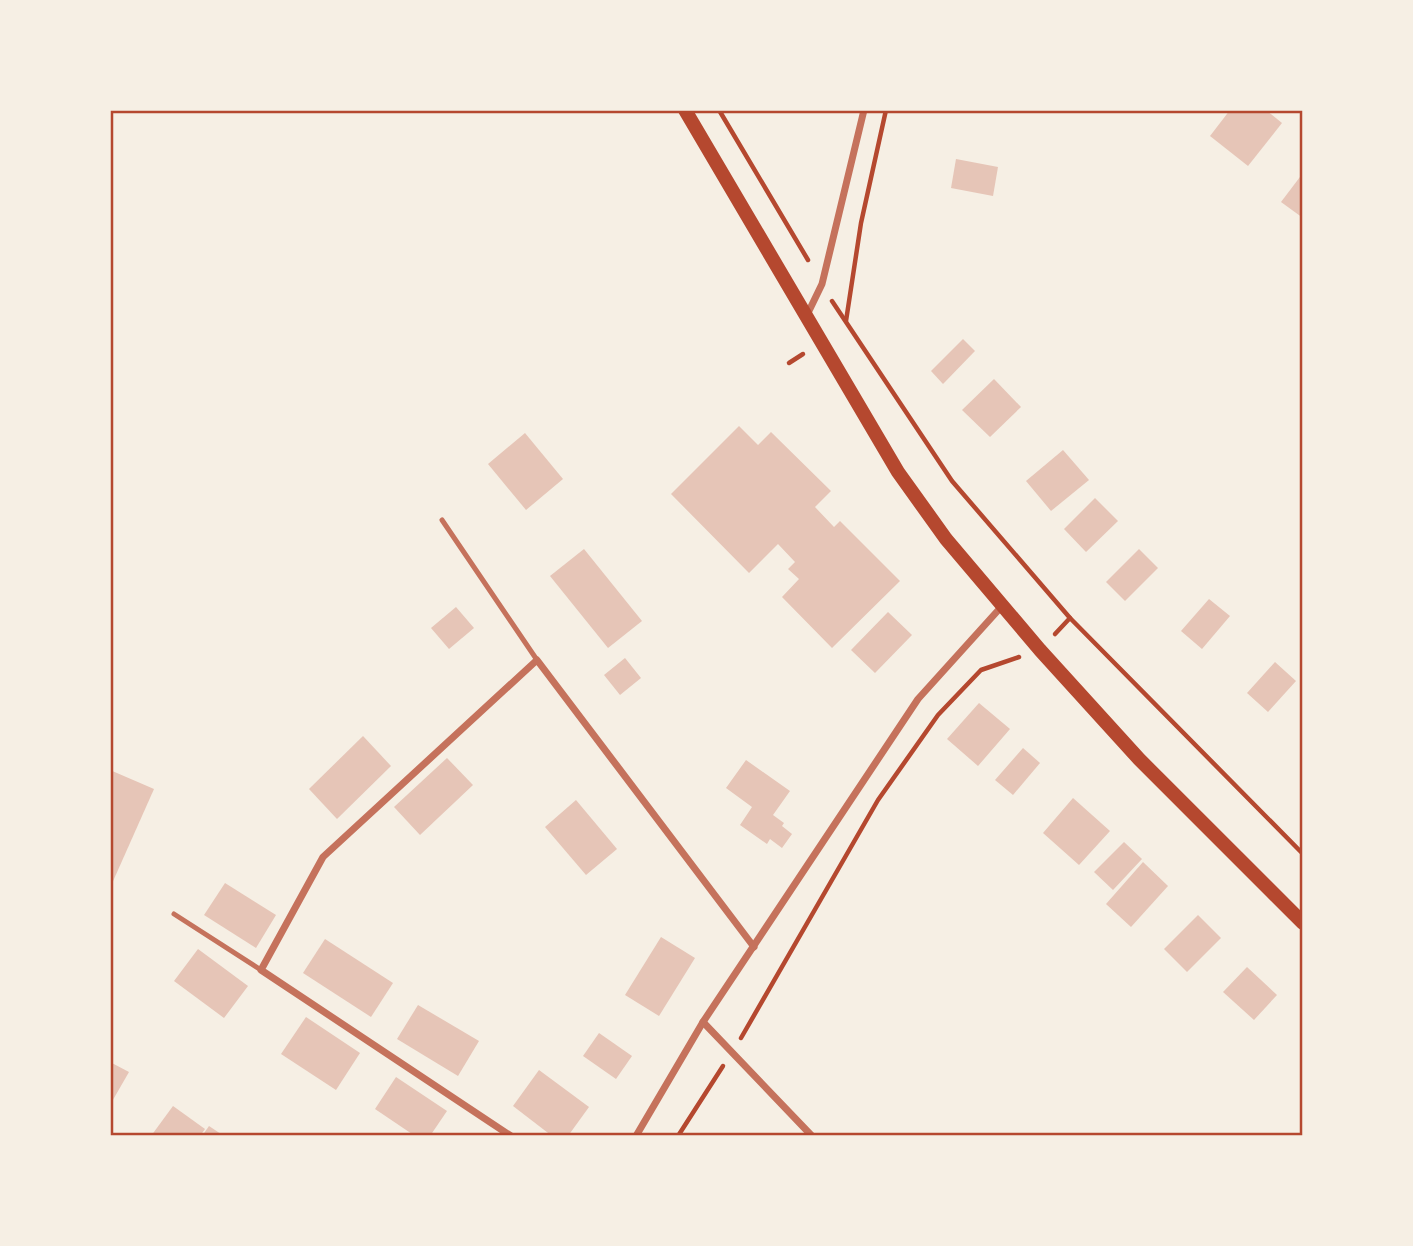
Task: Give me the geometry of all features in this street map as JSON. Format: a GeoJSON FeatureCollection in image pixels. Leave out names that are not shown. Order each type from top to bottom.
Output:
{"type":"FeatureCollection","features":[{"type":"Feature","properties":{"kind":"main road"},"geometry":{"type":"LineString","coordinates":[[685,110],[898,472],[946,539],[1040,650],[1139,759],[1303,923]]}},
{"type":"Feature","properties":{"kind":"street"},"geometry":{"type":"LineString","coordinates":[[807,316],[822,284],[864,110]]}},
{"type":"Feature","properties":{"kind":"street"},"geometry":{"type":"LineString","coordinates":[[639,1135],[703,1022],[918,699],[1002,605]]}},
{"type":"Feature","properties":{"kind":"street"},"geometry":{"type":"LineString","coordinates":[[511,1136],[261,970],[323,857],[537,660],[754,947]]}},
{"type":"Feature","properties":{"kind":"street"},"geometry":{"type":"LineString","coordinates":[[703,1022],[812,1136]]}},
{"type":"Feature","properties":{"kind":"lane"},"geometry":{"type":"LineString","coordinates":[[442,520],[537,660]]}},
{"type":"Feature","properties":{"kind":"lane"},"geometry":{"type":"LineString","coordinates":[[174,914],[261,970]]}},
{"type":"Feature","properties":{"kind":"path"},"geometry":{"type":"LineString","coordinates":[[719,110],[822,284],[952,481],[1070,618],[1303,853]]}},
{"type":"Feature","properties":{"kind":"path"},"geometry":{"type":"LineString","coordinates":[[846,322],[862,223],[886,110]]}},
{"type":"Feature","properties":{"kind":"path"},"geometry":{"type":"LineString","coordinates":[[678,1136],[731,1053],[878,800],[938,715],[981,670],[1040,650],[1070,618]]}},
{"type":"Feature","properties":{"kind":"building"},"geometry":{"type":"Polygon","coordinates":[[[1230,110],[1266,110],[1282,123],[1248,166],[1210,136],[1230,110]]]}},
{"type":"Feature","properties":{"kind":"building"},"geometry":{"type":"Polygon","coordinates":[[[956,159],[998,167],[993,196],[951,188],[956,159]]]}},
{"type":"Feature","properties":{"kind":"building"},"geometry":{"type":"Polygon","coordinates":[[[1303,173],[1303,218],[1281,202],[1303,173]]]}},
{"type":"Feature","properties":{"kind":"building"},"geometry":{"type":"Polygon","coordinates":[[[963,339],[975,351],[943,384],[931,371],[963,339]]]}},
{"type":"Feature","properties":{"kind":"building"},"geometry":{"type":"Polygon","coordinates":[[[994,379],[1021,407],[990,437],[962,410],[994,379]]]}},
{"type":"Feature","properties":{"kind":"building"},"geometry":{"type":"Polygon","coordinates":[[[739,426],[758,445],[771,432],[831,491],[815,507],[834,527],[840,521],[900,581],[832,648],[782,597],[799,579],[788,569],[795,562],[778,544],[749,573],[671,494],[739,426]]]}},
{"type":"Feature","properties":{"kind":"building"},"geometry":{"type":"Polygon","coordinates":[[[525,433],[563,479],[526,510],[488,464],[525,433]]]}},
{"type":"Feature","properties":{"kind":"building"},"geometry":{"type":"Polygon","coordinates":[[[1063,450],[1089,480],[1051,511],[1026,481],[1063,450]]]}},
{"type":"Feature","properties":{"kind":"building"},"geometry":{"type":"Polygon","coordinates":[[[1095,498],[1118,521],[1086,552],[1064,529],[1095,498]]]}},
{"type":"Feature","properties":{"kind":"building"},"geometry":{"type":"Polygon","coordinates":[[[584,549],[642,621],[608,648],[550,576],[584,549]]]}},
{"type":"Feature","properties":{"kind":"building"},"geometry":{"type":"Polygon","coordinates":[[[1139,549],[1158,568],[1125,601],[1106,582],[1139,549]]]}},
{"type":"Feature","properties":{"kind":"building"},"geometry":{"type":"Polygon","coordinates":[[[1209,599],[1230,616],[1202,649],[1181,631],[1209,599]]]}},
{"type":"Feature","properties":{"kind":"building"},"geometry":{"type":"Polygon","coordinates":[[[456,607],[474,628],[449,649],[431,628],[456,607]]]}},
{"type":"Feature","properties":{"kind":"building"},"geometry":{"type":"Polygon","coordinates":[[[888,612],[912,635],[875,673],[851,650],[888,612]]]}},
{"type":"Feature","properties":{"kind":"building"},"geometry":{"type":"Polygon","coordinates":[[[625,658],[641,678],[620,695],[604,675],[625,658]]]}},
{"type":"Feature","properties":{"kind":"building"},"geometry":{"type":"Polygon","coordinates":[[[1275,662],[1296,681],[1268,712],[1247,693],[1275,662]]]}},
{"type":"Feature","properties":{"kind":"building"},"geometry":{"type":"Polygon","coordinates":[[[979,703],[1010,729],[978,766],[947,739],[979,703]]]}},
{"type":"Feature","properties":{"kind":"building"},"geometry":{"type":"Polygon","coordinates":[[[363,736],[391,766],[337,819],[309,789],[363,736]]]}},
{"type":"Feature","properties":{"kind":"building"},"geometry":{"type":"Polygon","coordinates":[[[1023,748],[1040,763],[1013,795],[995,780],[1023,748]]]}},
{"type":"Feature","properties":{"kind":"building"},"geometry":{"type":"Polygon","coordinates":[[[447,758],[473,785],[420,835],[394,807],[447,758]]]}},
{"type":"Feature","properties":{"kind":"building"},"geometry":{"type":"Polygon","coordinates":[[[746,760],[790,791],[773,815],[784,823],[782,826],[792,834],[782,848],[770,839],[767,844],[740,825],[752,807],[726,788],[746,760]]]}},
{"type":"Feature","properties":{"kind":"building"},"geometry":{"type":"Polygon","coordinates":[[[110,770],[154,789],[110,888],[110,770]]]}},
{"type":"Feature","properties":{"kind":"building"},"geometry":{"type":"Polygon","coordinates":[[[1073,798],[1110,831],[1079,865],[1043,833],[1073,798]]]}},
{"type":"Feature","properties":{"kind":"building"},"geometry":{"type":"Polygon","coordinates":[[[576,800],[617,849],[586,875],[545,827],[576,800]]]}},
{"type":"Feature","properties":{"kind":"building"},"geometry":{"type":"Polygon","coordinates":[[[1124,842],[1142,859],[1113,890],[1094,872],[1124,842]]]}},
{"type":"Feature","properties":{"kind":"building"},"geometry":{"type":"Polygon","coordinates":[[[1143,862],[1168,886],[1131,927],[1106,904],[1143,862]]]}},
{"type":"Feature","properties":{"kind":"building"},"geometry":{"type":"Polygon","coordinates":[[[225,883],[276,915],[256,948],[204,915],[225,883]]]}},
{"type":"Feature","properties":{"kind":"building"},"geometry":{"type":"Polygon","coordinates":[[[1198,915],[1221,938],[1187,972],[1164,949],[1198,915]]]}},
{"type":"Feature","properties":{"kind":"building"},"geometry":{"type":"Polygon","coordinates":[[[661,937],[695,958],[659,1016],[625,995],[661,937]]]}},
{"type":"Feature","properties":{"kind":"building"},"geometry":{"type":"Polygon","coordinates":[[[325,939],[393,983],[371,1017],[303,973],[325,939]]]}},
{"type":"Feature","properties":{"kind":"building"},"geometry":{"type":"Polygon","coordinates":[[[198,949],[248,986],[224,1018],[174,981],[198,949]]]}},
{"type":"Feature","properties":{"kind":"building"},"geometry":{"type":"Polygon","coordinates":[[[1247,967],[1277,995],[1254,1020],[1223,992],[1247,967]]]}},
{"type":"Feature","properties":{"kind":"building"},"geometry":{"type":"Polygon","coordinates":[[[418,1005],[479,1041],[458,1076],[397,1039],[418,1005]]]}},
{"type":"Feature","properties":{"kind":"building"},"geometry":{"type":"Polygon","coordinates":[[[306,1017],[360,1053],[336,1090],[281,1054],[306,1017]]]}},
{"type":"Feature","properties":{"kind":"building"},"geometry":{"type":"Polygon","coordinates":[[[599,1033],[632,1056],[616,1079],[583,1056],[599,1033]]]}},
{"type":"Feature","properties":{"kind":"building"},"geometry":{"type":"Polygon","coordinates":[[[110,1062],[129,1072],[110,1105],[110,1062]]]}},
{"type":"Feature","properties":{"kind":"building"},"geometry":{"type":"Polygon","coordinates":[[[539,1070],[589,1107],[568,1136],[552,1136],[513,1106],[539,1070]]]}},
{"type":"Feature","properties":{"kind":"building"},"geometry":{"type":"Polygon","coordinates":[[[396,1077],[447,1111],[430,1136],[415,1136],[375,1109],[396,1077]]]}},
{"type":"Feature","properties":{"kind":"building"},"geometry":{"type":"Polygon","coordinates":[[[173,1106],[205,1129],[200,1136],[151,1136],[173,1106]]]}},
{"type":"Feature","properties":{"kind":"building"},"geometry":{"type":"Polygon","coordinates":[[[209,1126],[224,1136],[202,1136],[209,1126]]]}}]}
